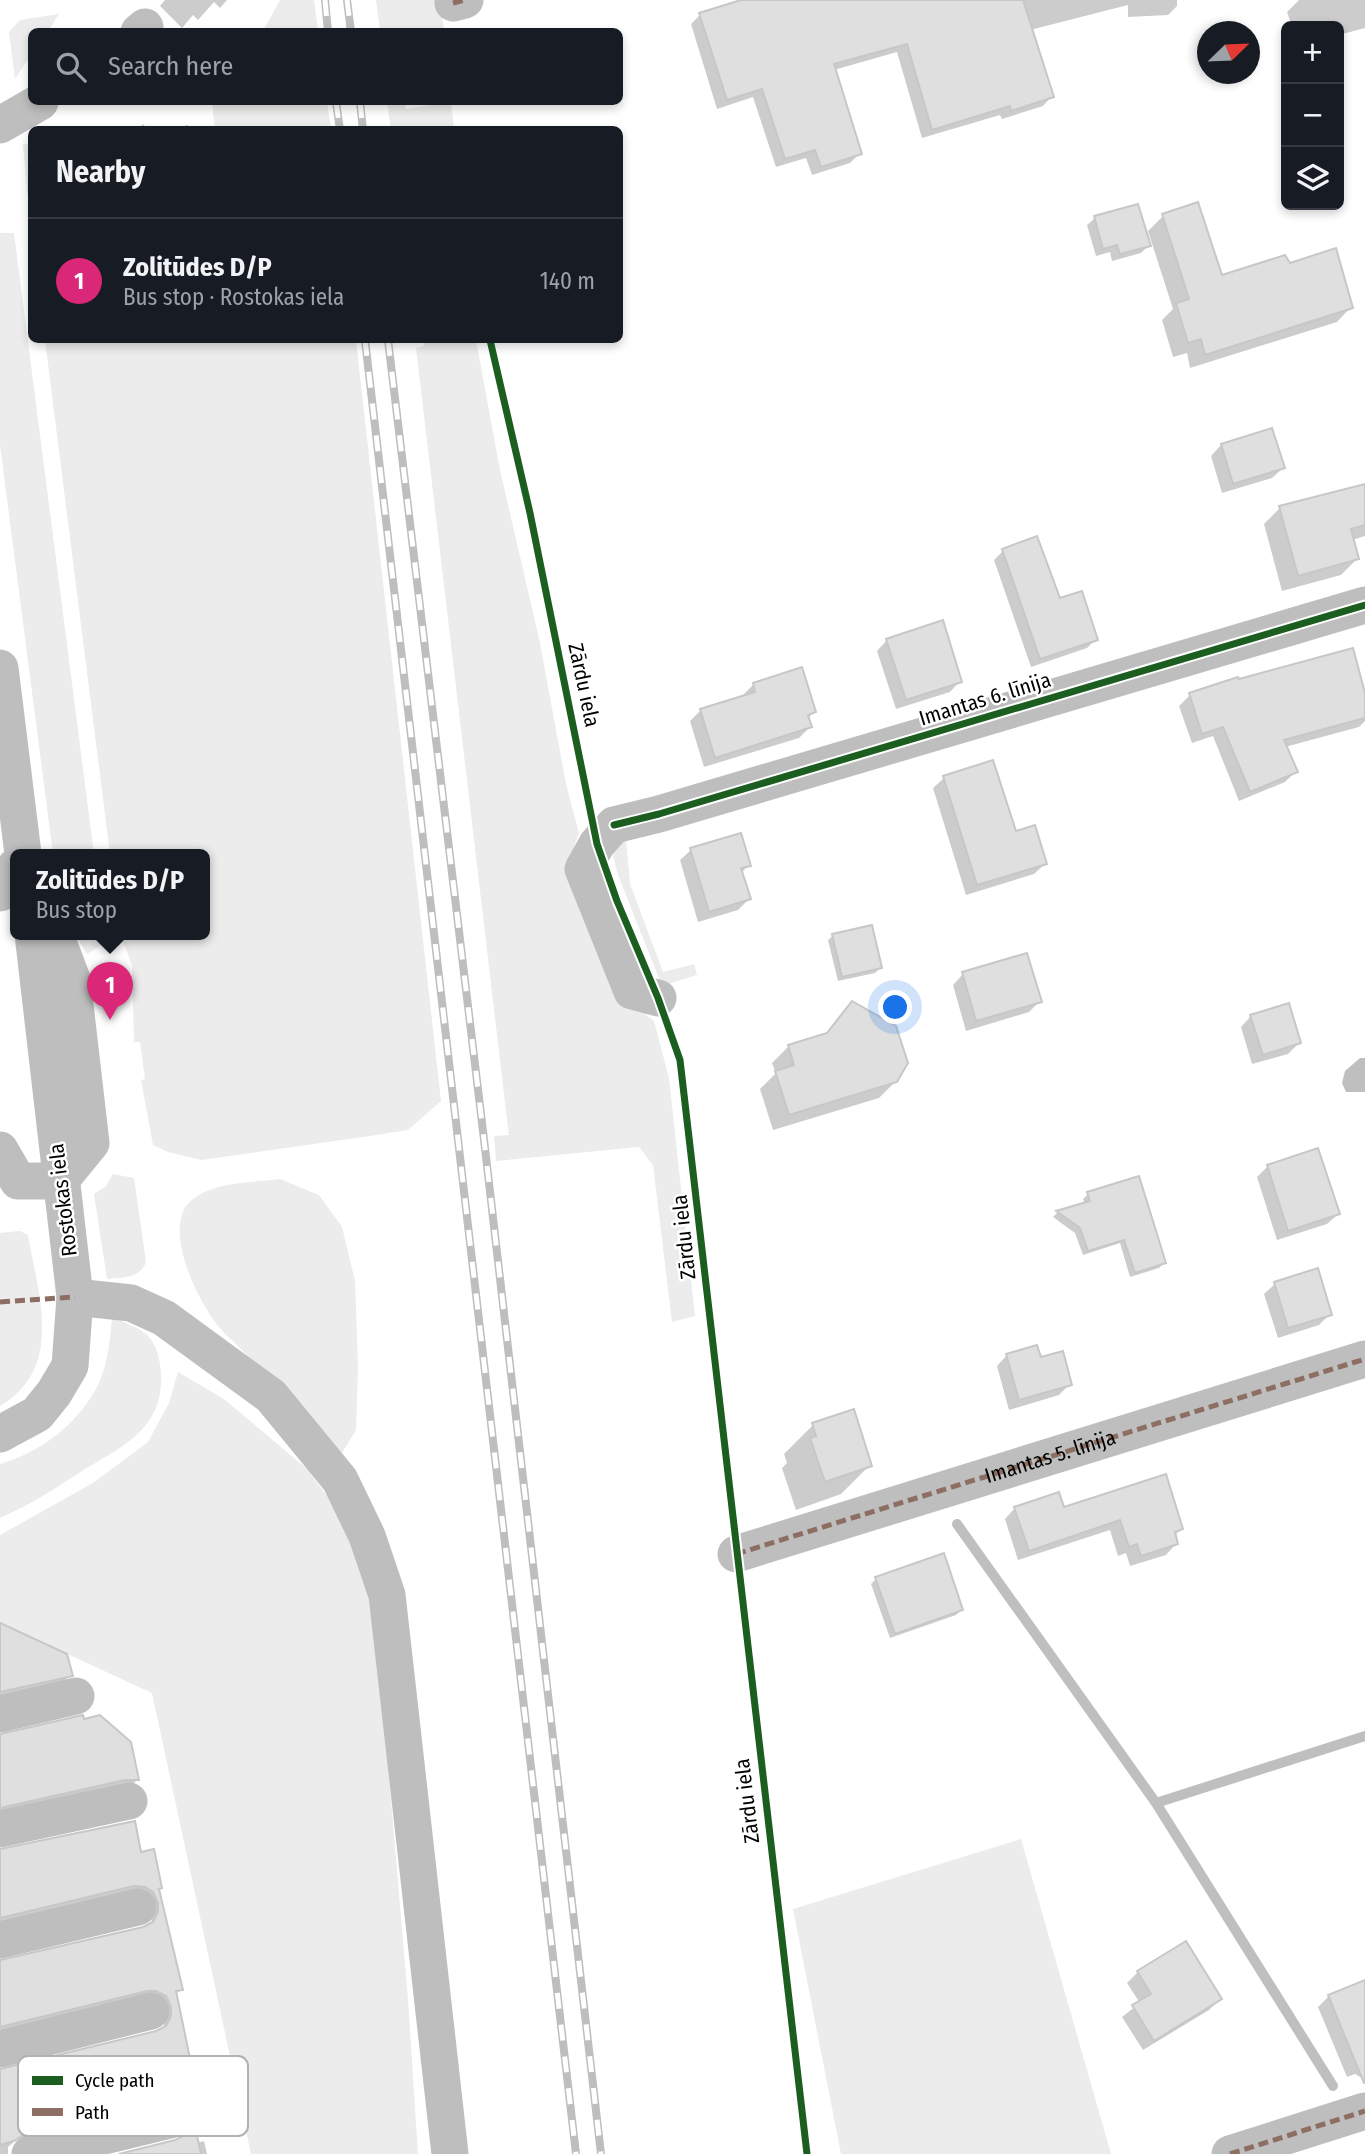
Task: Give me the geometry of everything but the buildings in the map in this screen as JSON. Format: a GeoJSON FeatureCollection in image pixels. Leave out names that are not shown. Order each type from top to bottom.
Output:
{"type":"FeatureCollection","features":[{"type":"Feature","properties":{"kind":"street"},"geometry":{"type":"LineString","coordinates":[[0,125],[35,105]]}},
{"type":"Feature","properties":{"kind":"street","name":"Imantas 6. līnija"},"geometry":{"type":"LineString","coordinates":[[658,998],[632,991],[583,869],[597,844],[614,825],[1365,605]]}},
{"type":"Feature","properties":{"kind":"street"},"geometry":{"type":"LineString","coordinates":[[0,668],[22,849]]}},
{"type":"Feature","properties":{"kind":"street"},"geometry":{"type":"LineString","coordinates":[[0,893],[10,877]]}},
{"type":"Feature","properties":{"kind":"street","name":"Rostokas iela"},"geometry":{"type":"LineString","coordinates":[[0,1434],[37,1414],[54,1393],[70,1366],[75,1297],[34,940]]}},
{"type":"Feature","properties":{"kind":"street"},"geometry":{"type":"LineString","coordinates":[[0,1150],[18,1181],[60,1181],[92,1143],[72,978],[57,940]]}},
{"type":"Feature","properties":{"kind":"street"},"geometry":{"type":"LineString","coordinates":[[75,1297],[131,1303],[164,1318],[271,1396],[340,1480],[367,1536],[387,1595],[450,2154]]}},
{"type":"Feature","properties":{"kind":"street","name":"Imantas 5. līnija"},"geometry":{"type":"LineString","coordinates":[[736,1554],[1365,1359]]}},
{"type":"Feature","properties":{"kind":"street"},"geometry":{"type":"LineString","coordinates":[[0,1714],[76,1696]]}},
{"type":"Feature","properties":{"kind":"street"},"geometry":{"type":"LineString","coordinates":[[0,1829],[129,1801]]}},
{"type":"Feature","properties":{"kind":"street"},"geometry":{"type":"LineString","coordinates":[[0,1940],[138,1907]]}},
{"type":"Feature","properties":{"kind":"street"},"geometry":{"type":"LineString","coordinates":[[0,2049],[151,2011]]}},
{"type":"Feature","properties":{"kind":"street"},"geometry":{"type":"LineString","coordinates":[[1230,2154],[1365,2111]]}},
{"type":"Feature","properties":{"kind":"street"},"geometry":{"type":"LineString","coordinates":[[30,2154],[104,2136]]}},
{"type":"Feature","properties":{"kind":"shaded area"},"geometry":{"type":"Polygon","coordinates":[[[280,0],[314,0],[318,28],[265,28],[280,0]]]}},
{"type":"Feature","properties":{"kind":"shaded area"},"geometry":{"type":"Polygon","coordinates":[[[376,0],[440,0],[444,28],[380,28],[376,0]]]}},
{"type":"Feature","properties":{"kind":"shaded area"},"geometry":{"type":"Polygon","coordinates":[[[59,14],[50,28],[28,28],[28,60],[15,79],[9,32],[20,20],[59,14]]]}},
{"type":"Feature","properties":{"kind":"shaded area"},"geometry":{"type":"Polygon","coordinates":[[[212,105],[327,105],[331,126],[215,126],[212,105]]]}},
{"type":"Feature","properties":{"kind":"shaded area"},"geometry":{"type":"Polygon","coordinates":[[[387,105],[405,105],[406,109],[451,105],[454,126],[391,126],[387,105]]]}},
{"type":"Feature","properties":{"kind":"shaded area"},"geometry":{"type":"Polygon","coordinates":[[[23,144],[28,145],[27,194],[23,144]]]}},
{"type":"Feature","properties":{"kind":"shaded area"},"geometry":{"type":"Polygon","coordinates":[[[0,233],[14,233],[93,849],[52,849],[0,445],[0,233]]]}},
{"type":"Feature","properties":{"kind":"shaded area"},"geometry":{"type":"Polygon","coordinates":[[[45,343],[356,343],[441,1101],[408,1130],[202,1160],[168,1152],[153,1145],[141,1080],[145,1079],[140,1042],[134,1042],[132,965],[122,940],[210,940],[210,849],[109,849],[45,343]]]}},
{"type":"Feature","properties":{"kind":"shaded area"},"geometry":{"type":"Polygon","coordinates":[[[424,343],[477,343],[500,470],[540,643],[566,784],[579,833],[569,861],[627,1000],[654,1021],[669,1078],[695,1316],[672,1322],[653,1165],[639,1147],[496,1161],[494,1136],[509,1135],[416,348],[424,346],[424,343]]]}},
{"type":"Feature","properties":{"kind":"shaded area"},"geometry":{"type":"Polygon","coordinates":[[[626,839],[630,884],[663,972],[694,964],[697,975],[662,986],[618,875],[612,852],[626,839]]]}},
{"type":"Feature","properties":{"kind":"shaded area"},"geometry":{"type":"Polygon","coordinates":[[[79,940],[105,940],[105,943],[87,954],[79,940]]]}},
{"type":"Feature","properties":{"kind":"shaded area"},"geometry":{"type":"Polygon","coordinates":[[[1360,1058],[1365,1058],[1365,1092],[1346,1092],[1342,1083],[1345,1071],[1360,1058]]]}},
{"type":"Feature","properties":{"kind":"shaded area"},"geometry":{"type":"Polygon","coordinates":[[[113,1174],[134,1178],[146,1262],[140,1272],[107,1279],[94,1194],[106,1186],[113,1174]]]}},
{"type":"Feature","properties":{"kind":"shaded area"},"geometry":{"type":"Polygon","coordinates":[[[280,1179],[319,1195],[342,1227],[355,1281],[358,1368],[356,1430],[342,1453],[222,1330],[198,1295],[182,1251],[180,1231],[183,1213],[192,1200],[222,1186],[280,1179]]]}},
{"type":"Feature","properties":{"kind":"shaded area"},"geometry":{"type":"Polygon","coordinates":[[[20,1231],[28,1235],[41,1305],[40,1351],[33,1372],[20,1390],[0,1406],[0,1233],[20,1231]]]}},
{"type":"Feature","properties":{"kind":"shaded area"},"geometry":{"type":"Polygon","coordinates":[[[112,1317],[142,1331],[155,1347],[161,1373],[160,1393],[155,1409],[147,1423],[124,1445],[40,1497],[0,1518],[0,1464],[30,1452],[57,1435],[90,1399],[104,1369],[112,1317]]]}},
{"type":"Feature","properties":{"kind":"shaded area"},"geometry":{"type":"Polygon","coordinates":[[[178,1372],[224,1399],[307,1469],[342,1516],[373,1590],[408,1999],[418,2154],[251,2154],[247,2136],[248,2056],[230,2056],[152,1693],[0,1623],[0,1535],[93,1483],[148,1442],[169,1403],[178,1372]]]}},
{"type":"Feature","properties":{"kind":"shaded area"},"geometry":{"type":"Polygon","coordinates":[[[1021,1839],[1111,2154],[841,2154],[793,1909],[1021,1839]]]}},
{"type":"Feature","properties":{"kind":"waterway"},"geometry":{"type":"LineString","coordinates":[[957,1524],[1156,1803],[1333,2086]]}},
{"type":"Feature","properties":{"kind":"waterway"},"geometry":{"type":"LineString","coordinates":[[1156,1803],[1365,1736]]}},
{"type":"Feature","properties":{"kind":"railway"},"geometry":{"type":"LineString","coordinates":[[325,0],[328,28]]}},
{"type":"Feature","properties":{"kind":"railway"},"geometry":{"type":"LineString","coordinates":[[347,0],[350,28]]}},
{"type":"Feature","properties":{"kind":"railway"},"geometry":{"type":"LineString","coordinates":[[336,105],[339,126]]}},
{"type":"Feature","properties":{"kind":"railway"},"geometry":{"type":"LineString","coordinates":[[360,105],[363,126]]}},
{"type":"Feature","properties":{"kind":"railway"},"geometry":{"type":"LineString","coordinates":[[365,343],[576,2154]]}},
{"type":"Feature","properties":{"kind":"railway"},"geometry":{"type":"LineString","coordinates":[[388,343],[483,1131],[601,2154]]}},
{"type":"Feature","properties":{"kind":"marked path"},"geometry":{"type":"LineString","coordinates":[[453,3],[465,0]]}},
{"type":"Feature","properties":{"kind":"marked path"},"geometry":{"type":"LineString","coordinates":[[0,1302],[75,1297]]}},
{"type":"Feature","properties":{"kind":"marked path"},"geometry":{"type":"LineString","coordinates":[[736,1554],[1365,1359]]}},
{"type":"Feature","properties":{"kind":"marked path"},"geometry":{"type":"LineString","coordinates":[[1230,2154],[1365,2111]]}},
{"type":"Feature","properties":{"kind":"cycle path","name":"Zārdu iela"},"geometry":{"type":"LineString","coordinates":[[491,343],[530,513],[597,844],[680,1060],[807,2154]]}},
{"type":"Feature","properties":{"kind":"cycle path"},"geometry":{"type":"LineString","coordinates":[[614,825],[1365,605]]}},
{"type":"Feature","properties":{"kind":"place","name":"Zolitūdes D/P"},"geometry":{"type":"Point","coordinates":[110,1020]}}]}
